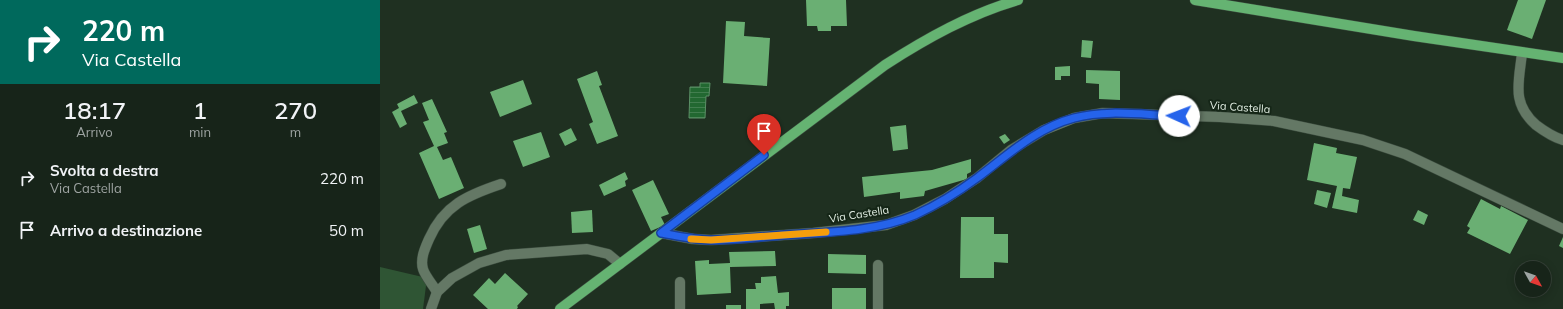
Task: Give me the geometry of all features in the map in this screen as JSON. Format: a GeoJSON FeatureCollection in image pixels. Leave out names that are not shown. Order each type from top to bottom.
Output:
{"type":"FeatureCollection","features":[{"type":"Feature","properties":{"kind":"main road"},"geometry":{"type":"LineString","coordinates":[[560,309],[885,65],[960,21],[1018,0]]}},
{"type":"Feature","properties":{"kind":"main road"},"geometry":{"type":"LineString","coordinates":[[1195,0],[1522,53],[1563,58]]}},
{"type":"Feature","properties":{"kind":"street"},"geometry":{"type":"LineString","coordinates":[[1522,53],[1518,87],[1519,101],[1525,115],[1542,129],[1563,140]]}},
{"type":"Feature","properties":{"kind":"street","name":"Via Castella"},"geometry":{"type":"LineString","coordinates":[[661,233],[693,239],[711,240],[813,233],[886,225],[914,215],[945,199],[977,178],[1011,150],[1044,130],[1074,118],[1102,113],[1220,117],[1274,121],[1363,140],[1405,154],[1563,229]]}},
{"type":"Feature","properties":{"kind":"street"},"geometry":{"type":"LineString","coordinates":[[437,292],[423,269],[423,252],[435,226],[450,208],[470,194],[501,184]]}},
{"type":"Feature","properties":{"kind":"street"},"geometry":{"type":"LineString","coordinates":[[431,309],[437,292],[452,278],[472,267],[506,255],[587,249],[608,254],[620,264]]}},
{"type":"Feature","properties":{"kind":"street"},"geometry":{"type":"LineString","coordinates":[[878,265],[878,309]]}},
{"type":"Feature","properties":{"kind":"street"},"geometry":{"type":"LineString","coordinates":[[680,282],[680,309]]}},
{"type":"Feature","properties":{"kind":"shaded area"},"geometry":{"type":"Polygon","coordinates":[[[700,83],[710,83],[709,96],[706,96],[705,118],[689,118],[690,87],[700,87],[700,83]]]}},
{"type":"Feature","properties":{"kind":"shaded area"},"geometry":{"type":"Polygon","coordinates":[[[380,267],[427,278],[423,309],[380,309],[380,267]]]}},
{"type":"Feature","properties":{"kind":"building"},"geometry":{"type":"Polygon","coordinates":[[[806,0],[846,0],[847,26],[831,26],[831,31],[818,31],[817,26],[807,26],[806,0]]]}},
{"type":"Feature","properties":{"kind":"building"},"geometry":{"type":"Polygon","coordinates":[[[1518,0],[1546,0],[1532,39],[1507,30],[1518,0]]]}},
{"type":"Feature","properties":{"kind":"building"},"geometry":{"type":"Polygon","coordinates":[[[726,21],[745,22],[744,36],[770,38],[767,86],[723,83],[726,21]]]}},
{"type":"Feature","properties":{"kind":"building"},"geometry":{"type":"Polygon","coordinates":[[[1082,40],[1093,41],[1091,58],[1081,57],[1082,40]]]}},
{"type":"Feature","properties":{"kind":"building"},"geometry":{"type":"Polygon","coordinates":[[[1070,66],[1070,76],[1061,76],[1061,80],[1055,80],[1055,67],[1070,66]]]}},
{"type":"Feature","properties":{"kind":"building"},"geometry":{"type":"Polygon","coordinates":[[[1086,70],[1120,71],[1120,100],[1099,99],[1099,84],[1086,83],[1086,70]]]}},
{"type":"Feature","properties":{"kind":"building"},"geometry":{"type":"Polygon","coordinates":[[[597,71],[602,85],[599,86],[618,136],[597,144],[589,124],[593,122],[577,79],[597,71]]]}},
{"type":"Feature","properties":{"kind":"building"},"geometry":{"type":"Polygon","coordinates":[[[523,80],[532,104],[500,117],[490,92],[523,80]]]}},
{"type":"Feature","properties":{"kind":"building"},"geometry":{"type":"Polygon","coordinates":[[[414,95],[418,103],[401,111],[407,124],[400,128],[392,112],[399,108],[397,104],[414,95]]]}},
{"type":"Feature","properties":{"kind":"building"},"geometry":{"type":"Polygon","coordinates":[[[432,99],[447,132],[444,133],[448,143],[437,147],[443,160],[451,157],[464,188],[439,199],[419,153],[434,146],[423,122],[429,120],[422,103],[432,99]]]}},
{"type":"Feature","properties":{"kind":"building"},"geometry":{"type":"Polygon","coordinates":[[[906,125],[908,149],[893,151],[890,127],[906,125]]]}},
{"type":"Feature","properties":{"kind":"building"},"geometry":{"type":"Polygon","coordinates":[[[571,128],[577,140],[565,146],[559,134],[571,128]]]}},
{"type":"Feature","properties":{"kind":"building"},"geometry":{"type":"Polygon","coordinates":[[[541,132],[550,157],[523,167],[513,141],[541,132]]]}},
{"type":"Feature","properties":{"kind":"building"},"geometry":{"type":"Polygon","coordinates":[[[1005,134],[1010,140],[1004,144],[999,137],[1005,134]]]}},
{"type":"Feature","properties":{"kind":"building"},"geometry":{"type":"Polygon","coordinates":[[[1314,143],[1337,148],[1336,153],[1357,157],[1350,189],[1343,188],[1342,196],[1359,200],[1357,213],[1332,208],[1337,186],[1307,180],[1314,143]]]}},
{"type":"Feature","properties":{"kind":"building"},"geometry":{"type":"Polygon","coordinates":[[[971,159],[971,172],[967,174],[967,179],[925,191],[924,196],[900,199],[900,192],[864,197],[862,177],[932,170],[971,159]]]}},
{"type":"Feature","properties":{"kind":"building"},"geometry":{"type":"Polygon","coordinates":[[[625,172],[628,179],[625,181],[626,186],[604,196],[599,185],[625,172]]]}},
{"type":"Feature","properties":{"kind":"building"},"geometry":{"type":"Polygon","coordinates":[[[653,180],[669,214],[661,217],[665,225],[651,231],[632,190],[653,180]]]}},
{"type":"Feature","properties":{"kind":"building"},"geometry":{"type":"Polygon","coordinates":[[[1317,190],[1331,193],[1327,208],[1314,204],[1317,190]]]}},
{"type":"Feature","properties":{"kind":"building"},"geometry":{"type":"Polygon","coordinates":[[[1481,199],[1500,209],[1501,206],[1528,220],[1510,254],[1467,233],[1470,228],[1467,226],[1481,199]]]}},
{"type":"Feature","properties":{"kind":"building"},"geometry":{"type":"Polygon","coordinates":[[[592,210],[593,232],[572,233],[571,212],[592,210]]]}},
{"type":"Feature","properties":{"kind":"building"},"geometry":{"type":"Polygon","coordinates":[[[1418,210],[1428,215],[1424,225],[1413,220],[1418,210]]]}},
{"type":"Feature","properties":{"kind":"building"},"geometry":{"type":"Polygon","coordinates":[[[961,217],[994,217],[994,234],[1008,234],[1008,263],[994,262],[994,278],[960,278],[961,217]]]}},
{"type":"Feature","properties":{"kind":"building"},"geometry":{"type":"Polygon","coordinates":[[[480,225],[487,249],[474,253],[467,229],[480,225]]]}},
{"type":"Feature","properties":{"kind":"building"},"geometry":{"type":"Polygon","coordinates":[[[1563,237],[1563,248],[1559,246],[1563,237]]]}},
{"type":"Feature","properties":{"kind":"building"},"geometry":{"type":"Polygon","coordinates":[[[775,251],[776,266],[730,267],[731,293],[697,295],[695,261],[709,260],[709,264],[730,263],[729,252],[775,251]]]}},
{"type":"Feature","properties":{"kind":"building"},"geometry":{"type":"Polygon","coordinates":[[[828,254],[866,255],[866,274],[828,273],[828,254]]]}},
{"type":"Feature","properties":{"kind":"building"},"geometry":{"type":"Polygon","coordinates":[[[505,273],[528,294],[517,306],[517,309],[488,309],[473,295],[489,278],[495,284],[505,273]]]}},
{"type":"Feature","properties":{"kind":"building"},"geometry":{"type":"Polygon","coordinates":[[[776,276],[778,293],[789,292],[789,306],[786,306],[786,309],[775,309],[774,303],[760,304],[760,309],[746,309],[746,289],[756,289],[755,283],[761,283],[761,277],[776,276]]]}},
{"type":"Feature","properties":{"kind":"building"},"geometry":{"type":"Polygon","coordinates":[[[832,288],[866,288],[866,309],[832,309],[832,288]]]}},
{"type":"Feature","properties":{"kind":"building"},"geometry":{"type":"Polygon","coordinates":[[[726,305],[741,305],[741,309],[726,309],[726,305]]]}},
{"type":"Feature","properties":{"kind":"slow traffic"},"geometry":{"type":"LineString","coordinates":[[691,239],[711,240],[826,232]]}},
{"type":"Feature","properties":{"kind":"route"},"geometry":{"type":"LineString","coordinates":[[764,155],[661,233],[693,239],[711,240],[813,233],[886,225],[914,215],[945,199],[977,178],[1011,150],[1044,130],[1074,118],[1102,113],[1179,116]]}}]}
